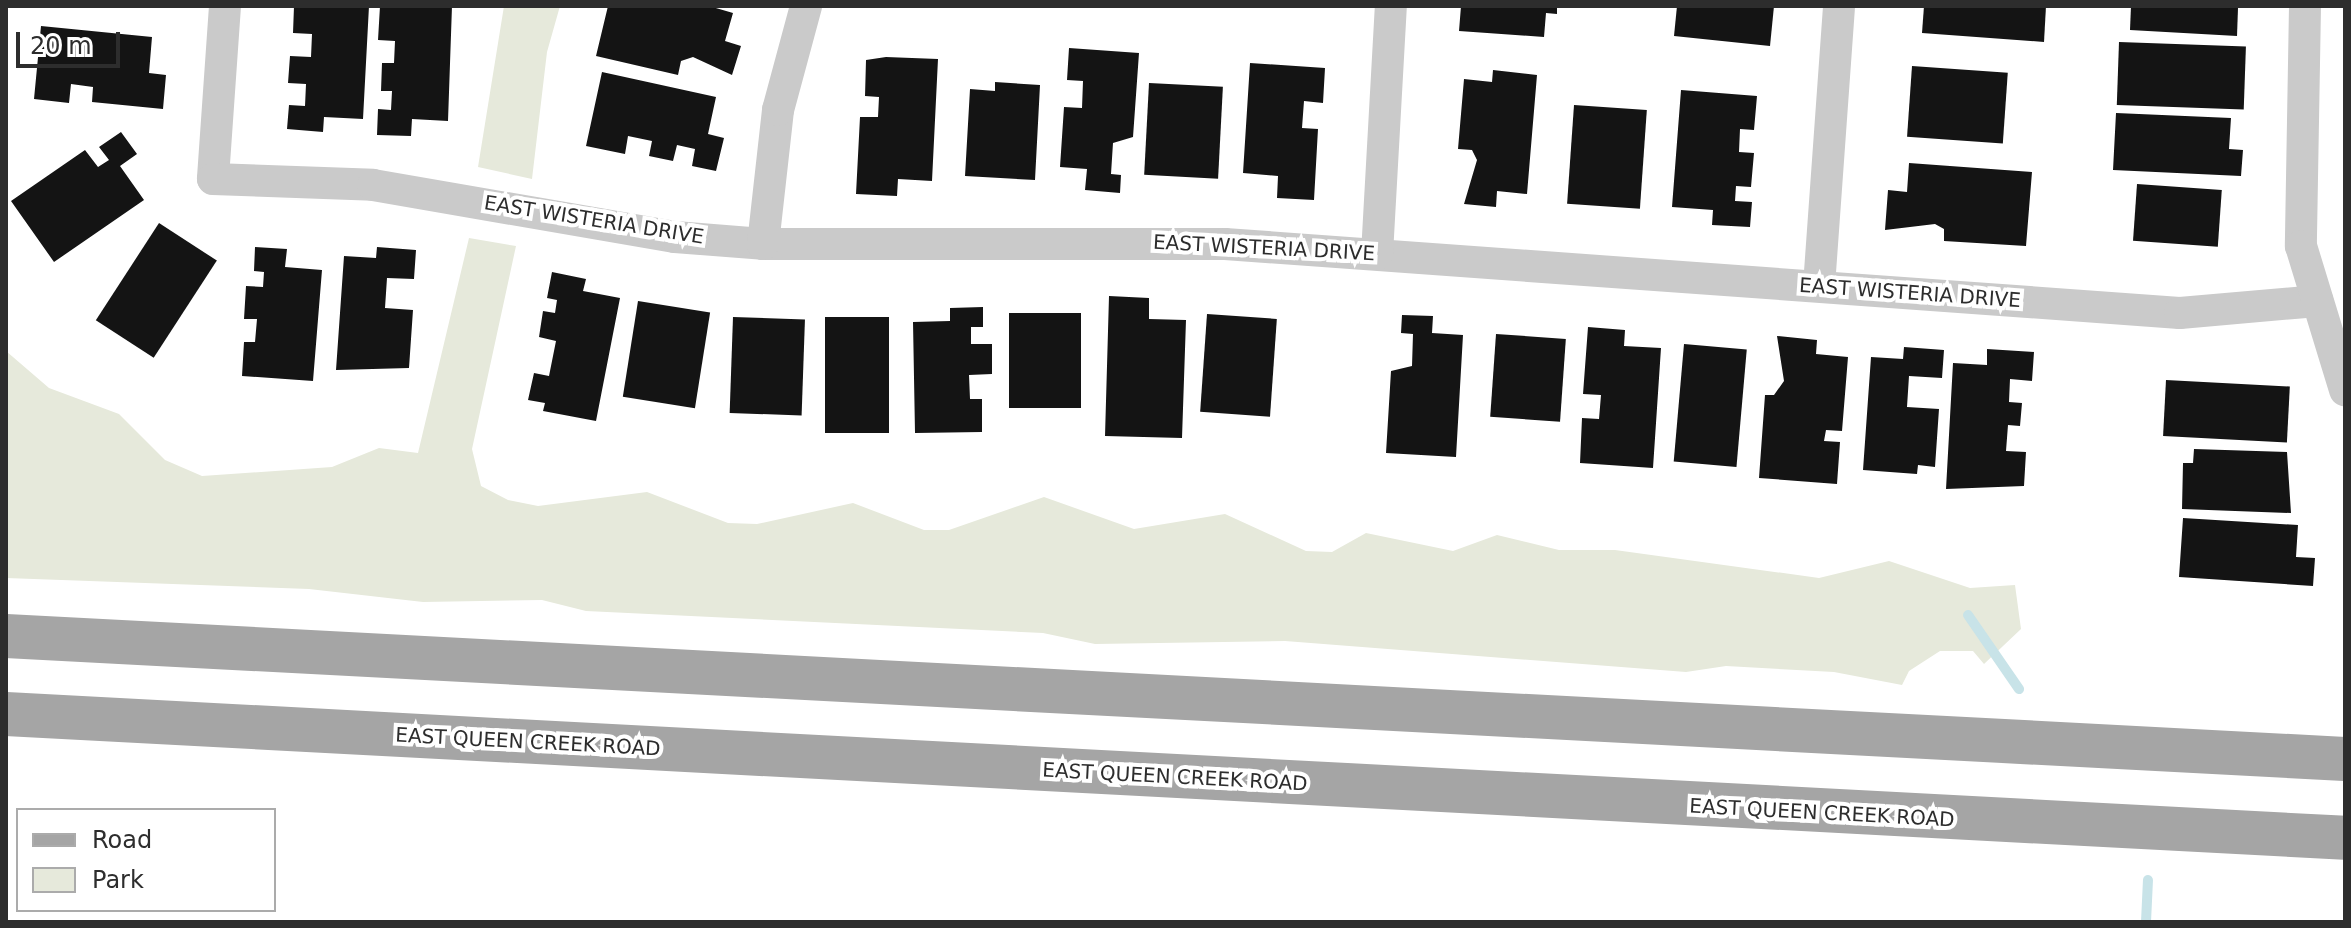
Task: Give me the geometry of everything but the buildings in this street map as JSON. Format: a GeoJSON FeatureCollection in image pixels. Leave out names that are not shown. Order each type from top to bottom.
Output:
{"type":"FeatureCollection","features":[{"type":"Feature","properties":{"kind":"main road"},"geometry":{"type":"LineString","coordinates":[[6,636],[2345,759]]}},
{"type":"Feature","properties":{"kind":"main road","name":"EAST QUEEN CREEK ROAD"},"geometry":{"type":"LineString","coordinates":[[6,714],[2345,838]]}},
{"type":"Feature","properties":{"kind":"street","name":"EAST WISTERIA DRIVE"},"geometry":{"type":"LineString","coordinates":[[225,6],[213,179],[373,185],[675,237],[763,244],[1123,241],[1377,254],[2180,313],[2317,301]]}},
{"type":"Feature","properties":{"kind":"street"},"geometry":{"type":"LineString","coordinates":[[763,244],[778,110],[806,6]]}},
{"type":"Feature","properties":{"kind":"street"},"geometry":{"type":"LineString","coordinates":[[1377,254],[1391,6]]}},
{"type":"Feature","properties":{"kind":"street"},"geometry":{"type":"LineString","coordinates":[[1819,286],[1839,6]]}},
{"type":"Feature","properties":{"kind":"street"},"geometry":{"type":"LineString","coordinates":[[2305,6],[2298,206],[2317,301],[2345,390]]}},
{"type":"Feature","properties":{"kind":"green space"},"geometry":{"type":"Polygon","coordinates":[[[504,6],[560,6],[547,52],[532,179],[478,167],[504,6]]]}},
{"type":"Feature","properties":{"kind":"green space"},"geometry":{"type":"Polygon","coordinates":[[[469,238],[516,246],[472,449],[481,486],[508,500],[538,506],[647,492],[728,523],[757,524],[853,503],[924,530],[949,530],[1044,497],[1134,529],[1225,514],[1306,551],[1332,552],[1366,533],[1453,551],[1497,535],[1559,550],[1615,550],[1819,578],[1889,561],[1970,588],[2015,585],[2021,629],[1984,664],[1973,651],[1940,651],[1909,671],[1902,685],[1834,672],[1726,666],[1686,672],[1285,641],[1095,644],[1043,633],[586,611],[542,600],[423,602],[309,589],[6,578],[6,351],[49,388],[119,414],[165,460],[202,476],[332,467],[379,448],[418,453],[469,238]]]}},
{"type":"Feature","properties":{"kind":"waterway"},"geometry":{"type":"LineString","coordinates":[[1968,615],[2019,689]]}},
{"type":"Feature","properties":{"kind":"waterway"},"geometry":{"type":"LineString","coordinates":[[2146,922],[2148,880]]}}]}
